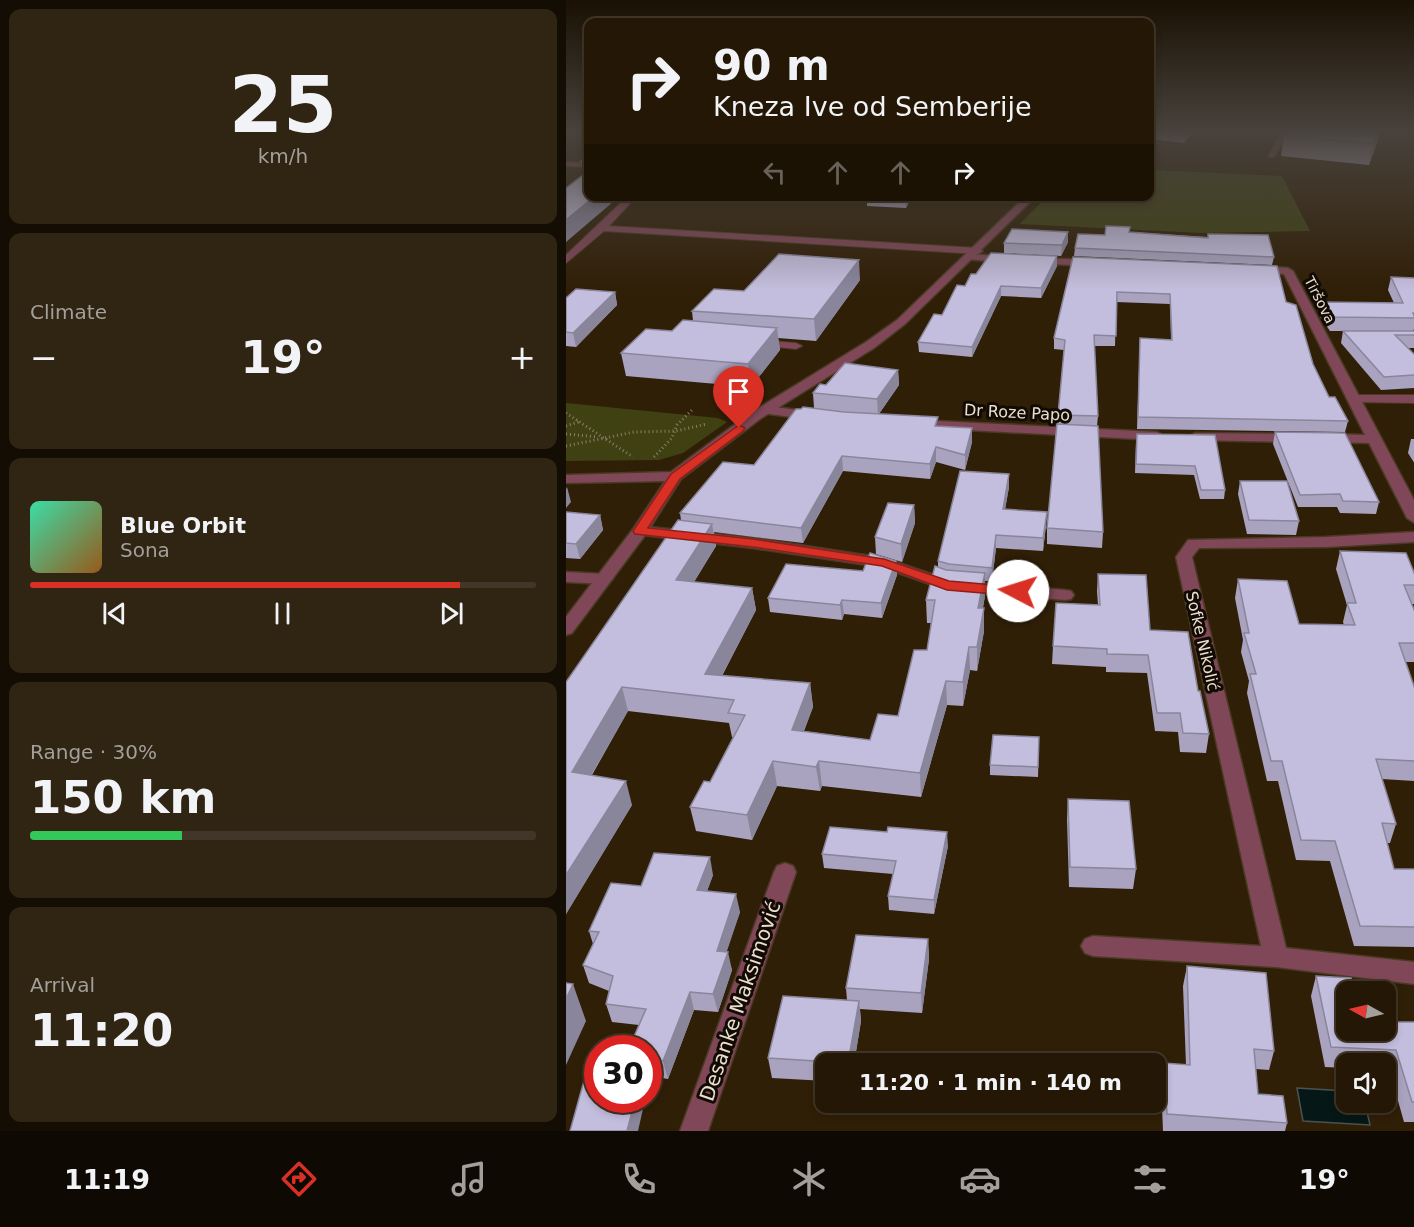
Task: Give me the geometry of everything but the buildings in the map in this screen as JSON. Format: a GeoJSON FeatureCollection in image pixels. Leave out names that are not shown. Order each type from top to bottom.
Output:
{"type":"FeatureCollection","features":[{"type":"Feature","properties":{"kind":"street"},"geometry":{"type":"LineString","coordinates":[[566,629],[640,531],[675,476],[767,410],[893,328],[974,254],[1027,201]]}},
{"type":"Feature","properties":{"kind":"street"},"geometry":{"type":"LineString","coordinates":[[974,254],[1101,263]]}},
{"type":"Feature","properties":{"kind":"street","name":"Tiršova"},"geometry":{"type":"LineString","coordinates":[[1241,269],[1288,271],[1328,337],[1354,399],[1415,518]]}},
{"type":"Feature","properties":{"kind":"street"},"geometry":{"type":"LineString","coordinates":[[767,410],[826,417]]}},
{"type":"Feature","properties":{"kind":"street","name":"Dr Roze Papo"},"geometry":{"type":"LineString","coordinates":[[903,423],[1174,437],[1374,439]]}},
{"type":"Feature","properties":{"kind":"street"},"geometry":{"type":"LineString","coordinates":[[566,479],[675,476]]}},
{"type":"Feature","properties":{"kind":"street"},"geometry":{"type":"LineString","coordinates":[[640,531],[753,543],[884,563],[947,585],[1065,595]]}},
{"type":"Feature","properties":{"kind":"street","name":"Sofke Nikolić"},"geometry":{"type":"LineString","coordinates":[[1276,957],[1184,557],[1194,543],[1326,542],[1415,537]]}},
{"type":"Feature","properties":{"kind":"street"},"geometry":{"type":"LineString","coordinates":[[566,577],[605,579]]}},
{"type":"Feature","properties":{"kind":"street","name":"Desanke Maksimović"},"geometry":{"type":"LineString","coordinates":[[694,1131],[785,872]]}},
{"type":"Feature","properties":{"kind":"street"},"geometry":{"type":"LineString","coordinates":[[1093,946],[1276,957],[1354,968],[1415,973]]}},
{"type":"Feature","properties":{"kind":"lane"},"geometry":{"type":"LineString","coordinates":[[566,260],[628,201]]}},
{"type":"Feature","properties":{"kind":"lane"},"geometry":{"type":"LineString","coordinates":[[602,228],[974,254]]}},
{"type":"Feature","properties":{"kind":"lane"},"geometry":{"type":"LineString","coordinates":[[750,342],[796,346]]}},
{"type":"Feature","properties":{"kind":"lane"},"geometry":{"type":"LineString","coordinates":[[1354,399],[1415,399]]}},
{"type":"Feature","properties":{"kind":"path"},"geometry":{"type":"LineString","coordinates":[[647,459],[655,457],[676,431],[677,425],[692,410]]}},
{"type":"Feature","properties":{"kind":"path"},"geometry":{"type":"LineString","coordinates":[[566,413],[582,421],[602,438],[636,458]]}},
{"type":"Feature","properties":{"kind":"path"},"geometry":{"type":"LineString","coordinates":[[566,426],[582,421]]}},
{"type":"Feature","properties":{"kind":"path"},"geometry":{"type":"LineString","coordinates":[[566,446],[634,432],[676,431],[715,421]]}},
{"type":"Feature","properties":{"kind":"path"},"geometry":{"type":"LineString","coordinates":[[566,434],[602,438]]}},
{"type":"Feature","properties":{"kind":"shaded area"},"geometry":{"type":"Polygon","coordinates":[[[1154,184],[1286,184],[1310,231],[1201,233],[1020,224],[1042,201],[1154,201],[1154,184]]]}},
{"type":"Feature","properties":{"kind":"shaded area"},"geometry":{"type":"Polygon","coordinates":[[[566,403],[718,418],[727,422],[683,453],[659,460],[566,461],[566,403]]]}},
{"type":"Feature","properties":{"kind":"shaded area"},"geometry":{"type":"Polygon","coordinates":[[[1297,1088],[1336,1090],[1336,1113],[1367,1113],[1370,1125],[1303,1121],[1297,1088]]]}},
{"type":"Feature","properties":{"kind":"route"},"geometry":{"type":"LineString","coordinates":[[739,428],[675,476],[640,531],[753,543],[884,563],[947,585],[1018,591]]}}]}
